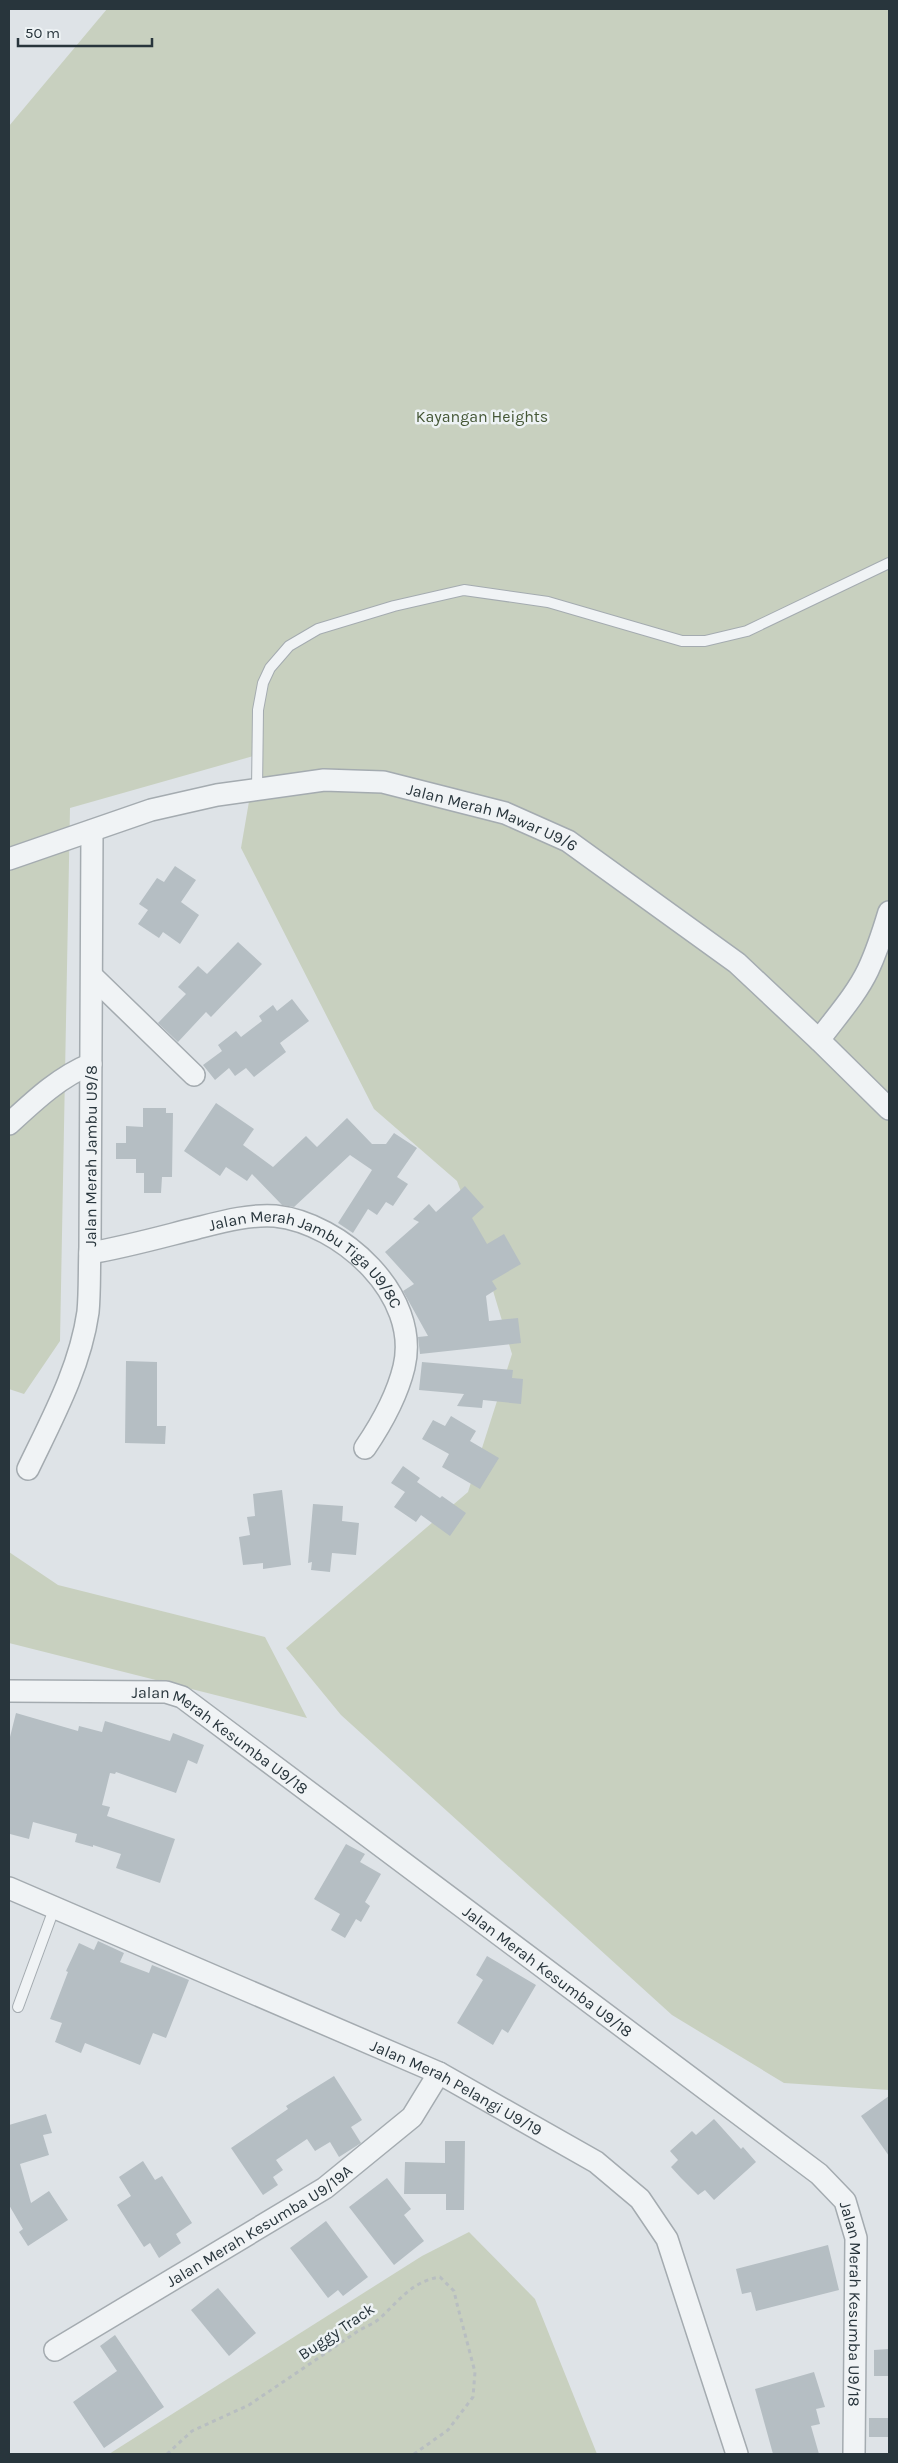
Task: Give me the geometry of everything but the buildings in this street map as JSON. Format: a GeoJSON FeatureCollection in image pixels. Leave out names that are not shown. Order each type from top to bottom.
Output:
{"type":"FeatureCollection","features":[{"type":"Feature","properties":{"kind":"street","name":"Jalan Merah Mawar U9/6"},"geometry":{"type":"LineString","coordinates":[[9,859],[151,810],[217,795],[324,780],[383,782],[514,817],[568,841],[729,958],[820,1040],[889,1109]]}},
{"type":"Feature","properties":{"kind":"street","name":"Jalan Merah Jambu U9/8"},"geometry":{"type":"LineString","coordinates":[[28,1469],[66,1391],[79,1353],[88,1312],[90,1253],[92,831]]}},
{"type":"Feature","properties":{"kind":"street"},"geometry":{"type":"LineString","coordinates":[[820,1040],[867,972],[879,946],[889,912]]}},
{"type":"Feature","properties":{"kind":"street"},"geometry":{"type":"LineString","coordinates":[[92,976],[194,1075]]}},
{"type":"Feature","properties":{"kind":"street"},"geometry":{"type":"LineString","coordinates":[[9,1124],[46,1091],[76,1070],[91,1064]]}},
{"type":"Feature","properties":{"kind":"street","name":"Jalan Merah Jambu Tiga U9/8C"},"geometry":{"type":"LineString","coordinates":[[90,1253],[220,1222],[275,1216],[301,1222],[332,1236],[362,1257],[395,1300],[406,1338],[405,1366],[392,1403],[365,1448]]}},
{"type":"Feature","properties":{"kind":"street","name":"Jalan Merah Kesumba U9/18"},"geometry":{"type":"LineString","coordinates":[[9,1691],[166,1692],[182,1697],[820,2174],[845,2201],[856,2238],[854,2454]]}},
{"type":"Feature","properties":{"kind":"street","name":"Jalan Merah Pelangi U9/19"},"geometry":{"type":"LineString","coordinates":[[9,1888],[439,2074],[596,2162],[640,2199],[667,2239],[737,2454]]}},
{"type":"Feature","properties":{"kind":"street","name":"Jalan Merah Kesumba U9/19A"},"geometry":{"type":"LineString","coordinates":[[55,2350],[326,2188],[412,2118],[439,2074]]}},
{"type":"Feature","properties":{"kind":"lane"},"geometry":{"type":"LineString","coordinates":[[257,790],[258,710],[263,683],[270,668],[289,646],[318,629],[394,606],[464,590],[548,602],[682,640],[705,640],[747,631],[889,563]]}},
{"type":"Feature","properties":{"kind":"lane"},"geometry":{"type":"LineString","coordinates":[[18,2008],[54,1909]]}},
{"type":"Feature","properties":{"kind":"path","name":"Buggy Track"},"geometry":{"type":"LineString","coordinates":[[167,2454],[192,2431],[249,2405],[358,2331],[378,2321],[414,2286],[426,2279],[440,2277],[454,2291],[476,2372],[473,2397],[448,2430],[414,2454]]}},
{"type":"Feature","properties":{"kind":"green space","name":"Kayangan Heights"},"geometry":{"type":"Polygon","coordinates":[[[107,9],[889,9],[889,2090],[784,2083],[672,2015],[341,1715],[286,1648],[468,1492],[512,1354],[473,1224],[457,1181],[374,1109],[241,848],[257,755],[70,808],[60,1341],[24,1394],[9,1389],[9,126],[107,9]]]}},
{"type":"Feature","properties":{"kind":"green space"},"geometry":{"type":"Polygon","coordinates":[[[9,1552],[58,1585],[265,1637],[307,1718],[9,1643],[9,1552]]]}},
{"type":"Feature","properties":{"kind":"green space"},"geometry":{"type":"Polygon","coordinates":[[[469,2232],[535,2299],[597,2454],[109,2454],[422,2256],[469,2232]]]}}]}
